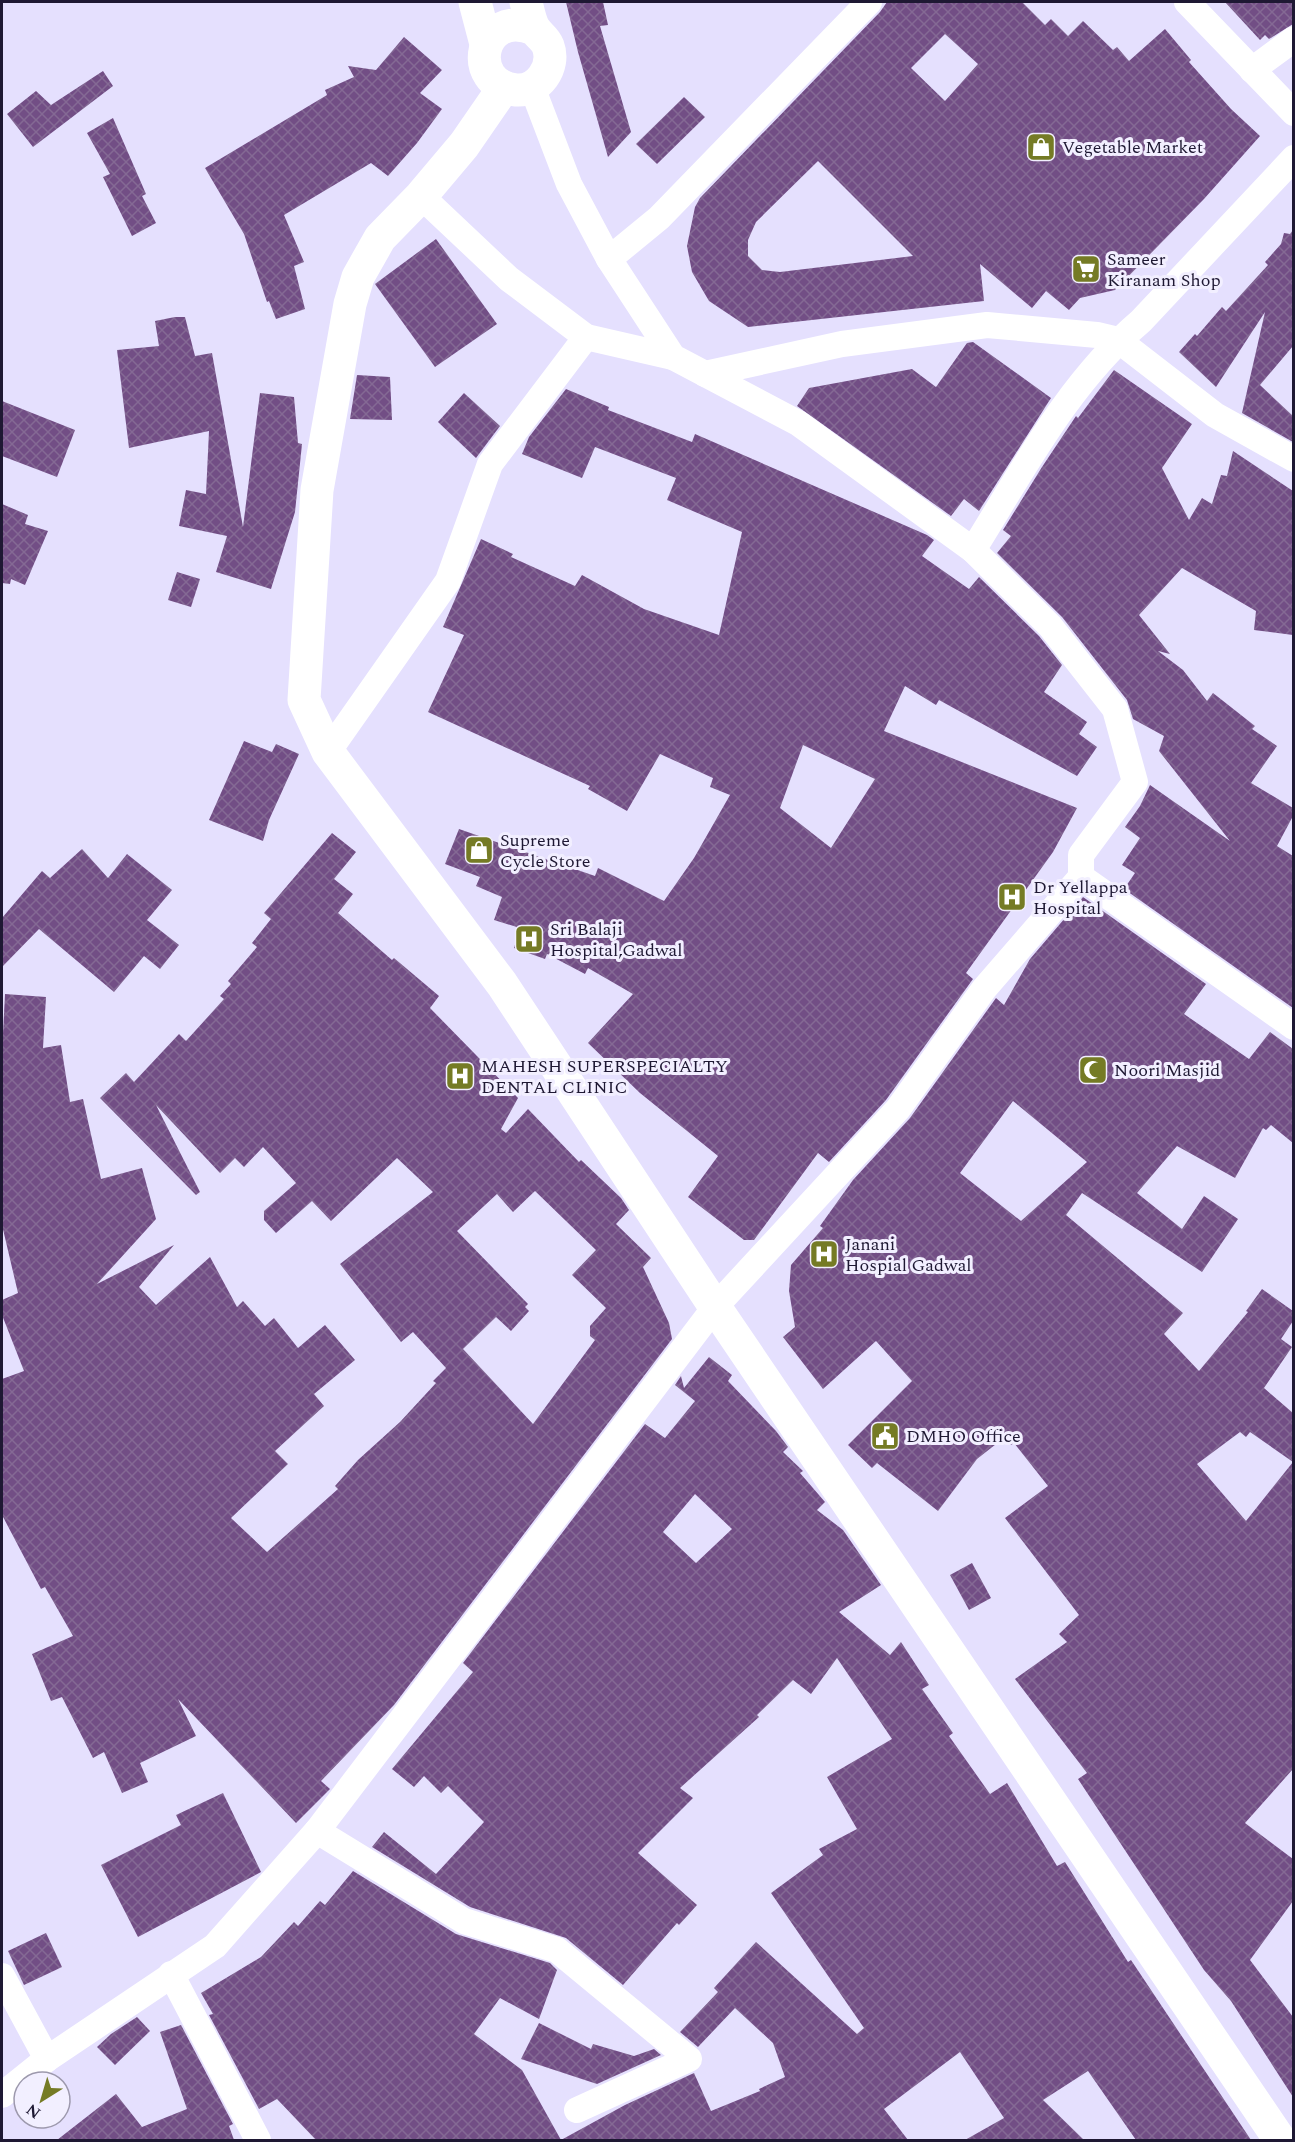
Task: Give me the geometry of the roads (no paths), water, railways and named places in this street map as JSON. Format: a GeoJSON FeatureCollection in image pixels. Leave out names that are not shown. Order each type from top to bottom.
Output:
{"type":"FeatureCollection","features":[{"type":"Feature","properties":{"kind":"main road"},"geometry":{"type":"LineString","coordinates":[[475,2],[486,44]]}},
{"type":"Feature","properties":{"kind":"main road"},"geometry":{"type":"LineString","coordinates":[[518,87],[493,80],[486,69],[484,56],[486,44],[492,34],[530,15],[549,47],[550,58],[541,80],[518,87],[421,196],[380,238],[357,277],[350,304],[317,490],[304,700],[328,752],[502,984],[715,1307],[1280,2140]]}},
{"type":"Feature","properties":{"kind":"street"},"geometry":{"type":"LineString","coordinates":[[609,259],[659,218],[869,2]]}},
{"type":"Feature","properties":{"kind":"street"},"geometry":{"type":"LineString","coordinates":[[1187,2],[1293,113]]}},
{"type":"Feature","properties":{"kind":"street"},"geometry":{"type":"LineString","coordinates":[[1252,70],[1293,39]]}},
{"type":"Feature","properties":{"kind":"street"},"geometry":{"type":"LineString","coordinates":[[518,87],[609,259],[673,357]]}},
{"type":"Feature","properties":{"kind":"street"},"geometry":{"type":"LineString","coordinates":[[973,550],[1064,404],[1118,340],[1140,321],[1293,158]]}},
{"type":"Feature","properties":{"kind":"street"},"geometry":{"type":"LineString","coordinates":[[2,2095],[47,2059],[215,1946],[317,1832],[715,1307],[898,1108],[984,989],[1081,877],[1082,855],[1135,782],[1115,709],[1050,626],[973,550],[798,423],[673,357],[586,337],[508,279],[421,196]]}},
{"type":"Feature","properties":{"kind":"street"},"geometry":{"type":"LineString","coordinates":[[705,374],[842,344],[987,325],[1097,335],[1118,340],[1215,416],[1293,459]]}},
{"type":"Feature","properties":{"kind":"street"},"geometry":{"type":"LineString","coordinates":[[328,752],[448,581],[490,464],[586,337]]}},
{"type":"Feature","properties":{"kind":"street"},"geometry":{"type":"LineString","coordinates":[[1081,877],[1293,1027]]}},
{"type":"Feature","properties":{"kind":"street"},"geometry":{"type":"LineString","coordinates":[[317,1832],[464,1921],[557,1950],[689,2059],[577,2110]]}},
{"type":"Feature","properties":{"kind":"street"},"geometry":{"type":"LineString","coordinates":[[171,1974],[258,2140]]}},
{"type":"Feature","properties":{"kind":"street"},"geometry":{"type":"LineString","coordinates":[[2,1976],[47,2059]]}},
{"type":"Feature","properties":{"kind":"place","name":"Vegetable Market"},"geometry":{"type":"Point","coordinates":[1041,147]}},
{"type":"Feature","properties":{"kind":"place","name":"Sameer Kiranam Shop"},"geometry":{"type":"Point","coordinates":[1086,269]}},
{"type":"Feature","properties":{"kind":"place","name":"Supreme Cycle Store"},"geometry":{"type":"Point","coordinates":[479,850]}},
{"type":"Feature","properties":{"kind":"place","name":"Dr Yellappa Hospital"},"geometry":{"type":"Point","coordinates":[1012,897]}},
{"type":"Feature","properties":{"kind":"place","name":"Sri Balaji Hospital,Gadwal"},"geometry":{"type":"Point","coordinates":[529,939]}},
{"type":"Feature","properties":{"kind":"place","name":"Noori Masjid"},"geometry":{"type":"Point","coordinates":[1093,1070]}},
{"type":"Feature","properties":{"kind":"place","name":"MAHESH SUPERSPECIALTY DENTAL CLINIC"},"geometry":{"type":"Point","coordinates":[460,1076]}},
{"type":"Feature","properties":{"kind":"place","name":"Janani Hospial Gadwal"},"geometry":{"type":"Point","coordinates":[824,1254]}},
{"type":"Feature","properties":{"kind":"place","name":"DMHO Office"},"geometry":{"type":"Point","coordinates":[885,1436]}}]}
